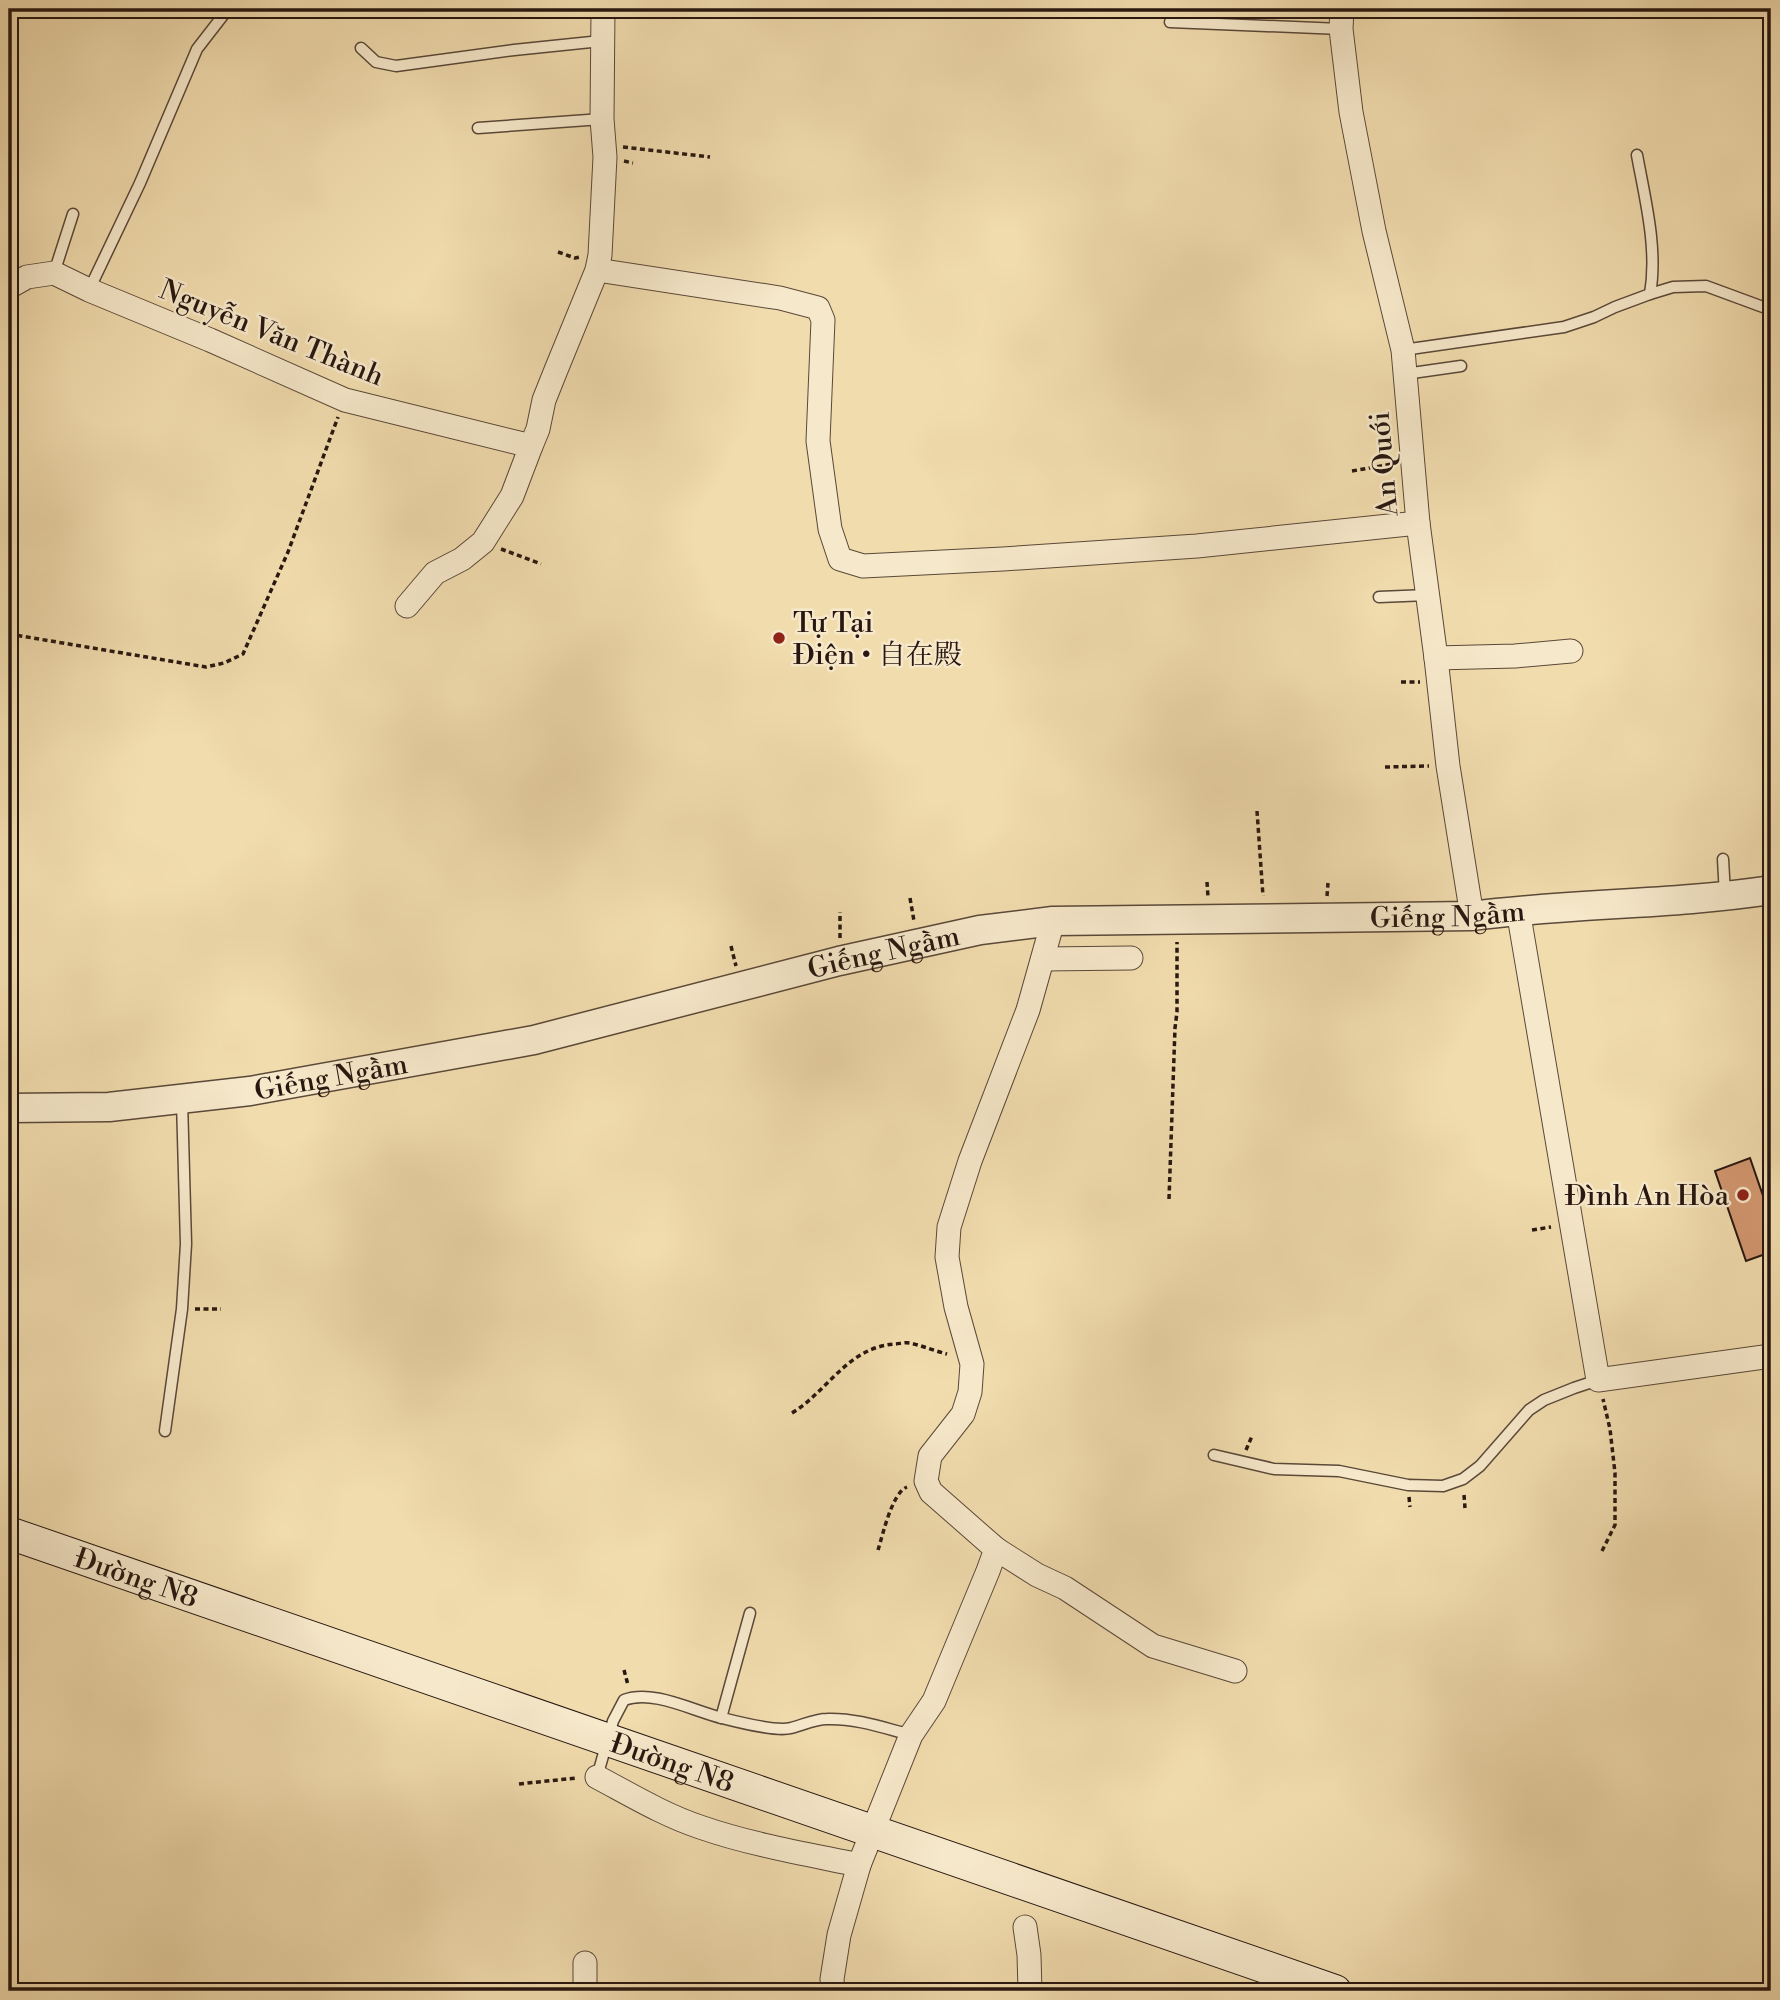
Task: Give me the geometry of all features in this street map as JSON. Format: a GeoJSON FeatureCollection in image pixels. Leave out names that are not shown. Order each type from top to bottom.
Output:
{"type":"FeatureCollection","features":[{"type":"Feature","properties":{"kind":"main road","name":"Đường N8"},"geometry":{"type":"LineString","coordinates":[[9,1532],[1335,1991]]}},
{"type":"Feature","properties":{"kind":"street"},"geometry":{"type":"LineString","coordinates":[[407,607],[435,573],[462,559],[483,542],[512,496],[538,429],[544,400],[555,370],[597,270],[600,255],[604,145],[601,41],[603,9]]}},
{"type":"Feature","properties":{"kind":"street","name":"An Quới"},"geometry":{"type":"LineString","coordinates":[[1342,19],[1351,112],[1371,218],[1402,350],[1418,523],[1448,766],[1472,916]]}},
{"type":"Feature","properties":{"kind":"street"},"geometry":{"type":"LineString","coordinates":[[597,270],[780,298],[818,308],[823,320],[818,441],[830,529],[840,559],[863,566],[909,565],[1196,546],[1418,523]]}},
{"type":"Feature","properties":{"kind":"street","name":"Nguyễn Văn Thành"},"geometry":{"type":"LineString","coordinates":[[54,273],[345,400],[531,446]]}},
{"type":"Feature","properties":{"kind":"street"},"geometry":{"type":"LineString","coordinates":[[9,287],[27,277],[54,273]]}},
{"type":"Feature","properties":{"kind":"street"},"geometry":{"type":"LineString","coordinates":[[1436,658],[1571,651]]}},
{"type":"Feature","properties":{"kind":"street","name":"Giếng Ngầm"},"geometry":{"type":"LineString","coordinates":[[9,1108],[109,1107],[250,1091],[534,1040],[839,961],[980,930],[1053,921],[1472,916],[1518,910],[1725,897],[1771,890]]}},
{"type":"Feature","properties":{"kind":"street"},"geometry":{"type":"LineString","coordinates":[[1518,910],[1598,1380],[1771,1356]]}},
{"type":"Feature","properties":{"kind":"street"},"geometry":{"type":"LineString","coordinates":[[1053,921],[1028,1010],[970,1161],[949,1227],[947,1257],[956,1307],[972,1364],[970,1392],[963,1414],[930,1456],[926,1481],[931,1492],[996,1549],[1037,1575],[1065,1588],[1153,1646],[1235,1671]]}},
{"type":"Feature","properties":{"kind":"street"},"geometry":{"type":"LineString","coordinates":[[1044,959],[1131,958]]}},
{"type":"Feature","properties":{"kind":"street"},"geometry":{"type":"LineString","coordinates":[[833,1991],[832,1979],[839,1935],[859,1865],[911,1735],[934,1701],[996,1549]]}},
{"type":"Feature","properties":{"kind":"street"},"geometry":{"type":"LineString","coordinates":[[597,1777],[697,1826],[775,1848],[859,1865]]}},
{"type":"Feature","properties":{"kind":"street"},"geometry":{"type":"LineString","coordinates":[[1025,1927],[1030,1991]]}},
{"type":"Feature","properties":{"kind":"street"},"geometry":{"type":"LineString","coordinates":[[584,1963],[584,1991]]}},
{"type":"Feature","properties":{"kind":"lane"},"geometry":{"type":"LineString","coordinates":[[89,290],[140,183],[197,49],[228,9]]}},
{"type":"Feature","properties":{"kind":"lane"},"geometry":{"type":"LineString","coordinates":[[1170,22],[1342,19]]}},
{"type":"Feature","properties":{"kind":"lane"},"geometry":{"type":"LineString","coordinates":[[361,48],[376,62],[396,66],[601,41]]}},
{"type":"Feature","properties":{"kind":"lane"},"geometry":{"type":"LineString","coordinates":[[478,128],[602,119]]}},
{"type":"Feature","properties":{"kind":"lane"},"geometry":{"type":"LineString","coordinates":[[1637,155],[1647,206],[1653,263],[1650,294]]}},
{"type":"Feature","properties":{"kind":"lane"},"geometry":{"type":"LineString","coordinates":[[54,273],[73,214]]}},
{"type":"Feature","properties":{"kind":"lane"},"geometry":{"type":"LineString","coordinates":[[1402,350],[1564,327],[1673,287],[1706,286],[1763,307],[1771,307]]}},
{"type":"Feature","properties":{"kind":"lane"},"geometry":{"type":"LineString","coordinates":[[1405,374],[1461,366]]}},
{"type":"Feature","properties":{"kind":"lane"},"geometry":{"type":"LineString","coordinates":[[1379,597],[1428,595]]}},
{"type":"Feature","properties":{"kind":"lane"},"geometry":{"type":"LineString","coordinates":[[1723,859],[1725,897]]}},
{"type":"Feature","properties":{"kind":"lane"},"geometry":{"type":"LineString","coordinates":[[165,1431],[182,1309],[186,1244],[182,1099]]}},
{"type":"Feature","properties":{"kind":"lane"},"geometry":{"type":"LineString","coordinates":[[1214,1455],[1274,1469],[1339,1471],[1409,1485],[1443,1486],[1463,1479],[1480,1466],[1529,1410],[1544,1400],[1598,1380]]}},
{"type":"Feature","properties":{"kind":"lane"},"geometry":{"type":"LineString","coordinates":[[721,1718],[750,1613]]}},
{"type":"Feature","properties":{"kind":"lane"},"geometry":{"type":"LineString","coordinates":[[597,1777],[613,1721],[624,1700],[635,1696],[653,1698],[721,1718],[788,1729],[824,1719],[850,1720],[911,1735]]}},
{"type":"Feature","properties":{"kind":"path"},"geometry":{"type":"LineString","coordinates":[[1365,9],[1372,10]]}},
{"type":"Feature","properties":{"kind":"path"},"geometry":{"type":"LineString","coordinates":[[604,145],[710,157]]}},
{"type":"Feature","properties":{"kind":"path"},"geometry":{"type":"LineString","coordinates":[[9,634],[206,667],[224,663],[243,654],[288,552],[345,400]]}},
{"type":"Feature","properties":{"kind":"path"},"geometry":{"type":"LineString","coordinates":[[1352,471],[1412,461]]}},
{"type":"Feature","properties":{"kind":"path"},"geometry":{"type":"LineString","coordinates":[[483,542],[541,564]]}},
{"type":"Feature","properties":{"kind":"path"},"geometry":{"type":"LineString","coordinates":[[1385,767],[1448,766]]}},
{"type":"Feature","properties":{"kind":"path"},"geometry":{"type":"LineString","coordinates":[[1257,811],[1265,919]]}},
{"type":"Feature","properties":{"kind":"path"},"geometry":{"type":"LineString","coordinates":[[1169,1199],[1177,1012],[1177,920]]}},
{"type":"Feature","properties":{"kind":"path"},"geometry":{"type":"LineString","coordinates":[[182,1309],[221,1309]]}},
{"type":"Feature","properties":{"kind":"path"},"geometry":{"type":"LineString","coordinates":[[792,1413],[804,1406],[840,1370],[864,1351],[908,1343],[972,1364]]}},
{"type":"Feature","properties":{"kind":"path"},"geometry":{"type":"LineString","coordinates":[[1598,1380],[1610,1429],[1615,1473],[1615,1525],[1602,1551]]}},
{"type":"Feature","properties":{"kind":"path"},"geometry":{"type":"LineString","coordinates":[[878,1550],[896,1497],[902,1489],[926,1481]]}},
{"type":"Feature","properties":{"kind":"path"},"geometry":{"type":"LineString","coordinates":[[519,1784],[597,1777]]}},
{"type":"Feature","properties":{"kind":"building","name":"Đình An Hòa"},"geometry":{"type":"Polygon","coordinates":[[[1750,1158],[1771,1219],[1771,1252],[1746,1261],[1715,1171],[1750,1158]]]}},
{"type":"Feature","properties":{"kind":"place","name":"Tự Tại Điện • 自在殿"},"geometry":{"type":"Point","coordinates":[779,638]}},
{"type":"Feature","properties":{"kind":"place","name":"Đình An Hòa"},"geometry":{"type":"Point","coordinates":[1743,1195]}}]}
